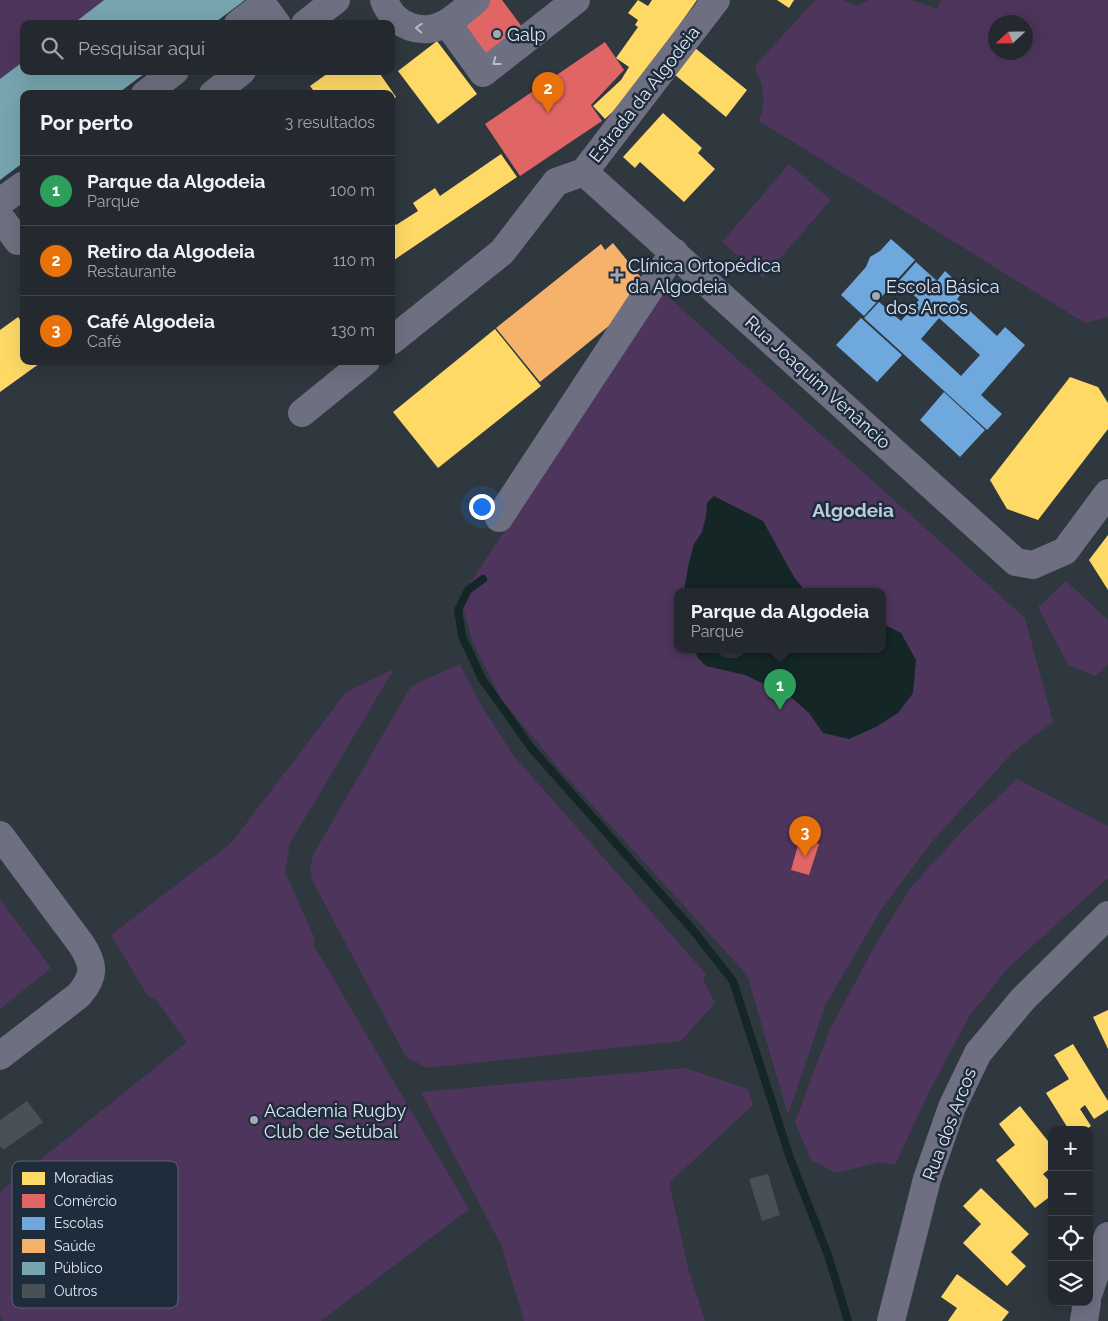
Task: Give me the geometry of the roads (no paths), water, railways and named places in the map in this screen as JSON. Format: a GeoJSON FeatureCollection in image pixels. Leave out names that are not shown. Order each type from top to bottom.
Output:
{"type":"FeatureCollection","features":[{"type":"Feature","properties":{"kind":"street"},"geometry":{"type":"LineString","coordinates":[[310,20],[336,0]]}},
{"type":"Feature","properties":{"kind":"street"},"geometry":{"type":"LineString","coordinates":[[384,0],[388,11],[398,21],[412,29],[430,29],[447,23],[476,0]]}},
{"type":"Feature","properties":{"kind":"street"},"geometry":{"type":"LineString","coordinates":[[447,23],[483,73],[576,0]]}},
{"type":"Feature","properties":{"kind":"street","name":"Estrada da Algodeia"},"geometry":{"type":"LineString","coordinates":[[395,338],[502,252],[556,182],[584,172],[716,0]]}},
{"type":"Feature","properties":{"kind":"street"},"geometry":{"type":"LineString","coordinates":[[243,20],[263,5],[274,20]]}},
{"type":"Feature","properties":{"kind":"street"},"geometry":{"type":"LineString","coordinates":[[150,90],[170,75]]}},
{"type":"Feature","properties":{"kind":"street"},"geometry":{"type":"LineString","coordinates":[[217,90],[237,75]]}},
{"type":"Feature","properties":{"kind":"street","name":"Rua Joaquim Venâncio"},"geometry":{"type":"LineString","coordinates":[[584,172],[1016,562],[1033,565],[1065,551],[1108,493]]}},
{"type":"Feature","properties":{"kind":"street"},"geometry":{"type":"LineString","coordinates":[[0,202],[20,187]]}},
{"type":"Feature","properties":{"kind":"street"},"geometry":{"type":"LineString","coordinates":[[0,217],[14,244]]}},
{"type":"Feature","properties":{"kind":"street"},"geometry":{"type":"LineString","coordinates":[[499,518],[674,252]]}},
{"type":"Feature","properties":{"kind":"street"},"geometry":{"type":"LineString","coordinates":[[302,413],[361,365]]}},
{"type":"Feature","properties":{"kind":"street"},"geometry":{"type":"LineString","coordinates":[[0,834],[90,957],[92,972],[88,984],[78,996],[0,1056]]}},
{"type":"Feature","properties":{"kind":"street","name":"Rua dos Arcos"},"geometry":{"type":"LineString","coordinates":[[891,1321],[927,1179],[952,1107],[978,1053],[1023,999],[1108,915]]}},
{"type":"Feature","properties":{"kind":"street"},"geometry":{"type":"LineString","coordinates":[[1093,1280],[1108,1236]]}},
{"type":"Feature","properties":{"kind":"street"},"geometry":{"type":"LineString","coordinates":[[1084,1321],[1087,1306]]}},
{"type":"Feature","properties":{"kind":"waterway"},"geometry":{"type":"LineString","coordinates":[[483,579],[468,590],[458,610],[462,636],[482,679],[532,749],[692,929],[733,981],[790,1158],[828,1255],[848,1321]]}},
{"type":"Feature","properties":{"kind":"place","name":"Galp"},"geometry":{"type":"Point","coordinates":[497,34]}},
{"type":"Feature","properties":{"kind":"place","name":"Retiro da Algodeia"},"geometry":{"type":"Point","coordinates":[548,113]}},
{"type":"Feature","properties":{"kind":"place","name":"Clínica Ortopédica da Algodeia"},"geometry":{"type":"Point","coordinates":[617,275]}},
{"type":"Feature","properties":{"kind":"place","name":"Escola Básica dos Arcos"},"geometry":{"type":"Point","coordinates":[876,296]}},
{"type":"Feature","properties":{"kind":"place","name":"Parque da Algodeia"},"geometry":{"type":"Point","coordinates":[780,710]}},
{"type":"Feature","properties":{"kind":"place","name":"Café Algodeia"},"geometry":{"type":"Point","coordinates":[805,857]}},
{"type":"Feature","properties":{"kind":"place","name":"Academia Rugby Club de Setúbal"},"geometry":{"type":"Point","coordinates":[254,1120]}},
{"type":"Feature","properties":{"kind":"district","name":"Algodeia"},"geometry":{"type":"Point","coordinates":[853,510]}}]}
